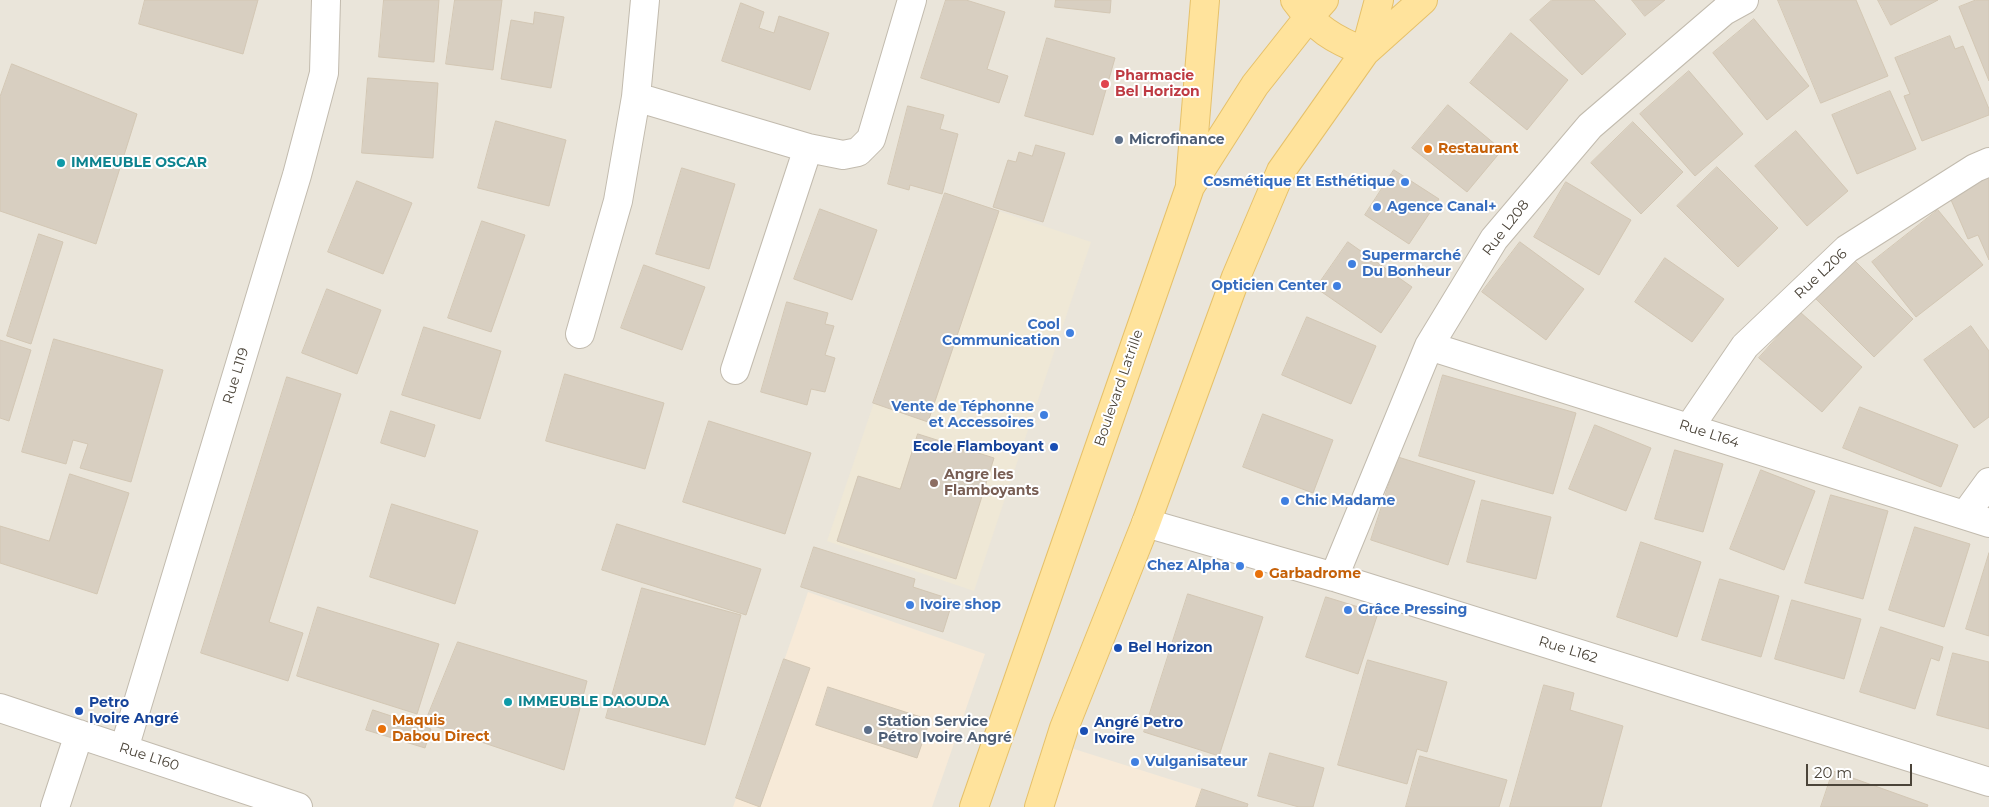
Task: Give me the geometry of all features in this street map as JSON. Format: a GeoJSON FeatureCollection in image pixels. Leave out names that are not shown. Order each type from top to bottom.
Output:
{"type":"FeatureCollection","features":[{"type":"Feature","properties":{"kind":"main road"},"geometry":{"type":"LineString","coordinates":[[1190,187],[1205,0]]}},
{"type":"Feature","properties":{"kind":"main road"},"geometry":{"type":"LineString","coordinates":[[1365,52],[1379,0]]}},
{"type":"Feature","properties":{"kind":"main road"},"geometry":{"type":"LineString","coordinates":[[1039,807],[1064,728],[1146,523],[1236,277],[1281,171],[1365,52],[1423,0]]}},
{"type":"Feature","properties":{"kind":"main road"},"geometry":{"type":"LineString","coordinates":[[1309,6],[1336,41],[1365,52]]}},
{"type":"Feature","properties":{"kind":"main road","name":"Boulevard Latrille"},"geometry":{"type":"LineString","coordinates":[[974,807],[1190,187],[1255,85],[1309,6]]}},
{"type":"Feature","properties":{"kind":"street","name":"Rue L119"},"geometry":{"type":"LineString","coordinates":[[124,749],[296,175],[324,73],[326,0]]}},
{"type":"Feature","properties":{"kind":"street"},"geometry":{"type":"LineString","coordinates":[[580,334],[618,201],[636,98],[645,0]]}},
{"type":"Feature","properties":{"kind":"street"},"geometry":{"type":"LineString","coordinates":[[636,98],[808,148],[843,155],[858,152],[871,139],[912,0]]}},
{"type":"Feature","properties":{"kind":"street","name":"Rue L208"},"geometry":{"type":"LineString","coordinates":[[1334,577],[1429,346],[1494,239],[1590,126],[1724,11],[1744,0]]}},
{"type":"Feature","properties":{"kind":"street"},"geometry":{"type":"LineString","coordinates":[[735,370],[808,148]]}},
{"type":"Feature","properties":{"kind":"street","name":"Rue L206"},"geometry":{"type":"LineString","coordinates":[[1689,428],[1745,346],[1847,249],[1975,168],[1989,162]]}},
{"type":"Feature","properties":{"kind":"street","name":"Rue L164"},"geometry":{"type":"LineString","coordinates":[[1429,346],[1977,519]]}},
{"type":"Feature","properties":{"kind":"street"},"geometry":{"type":"LineString","coordinates":[[1977,519],[1989,482]]}},
{"type":"Feature","properties":{"kind":"street","name":"Rue L162"},"geometry":{"type":"LineString","coordinates":[[1146,523],[1334,577],[1989,782]]}},
{"type":"Feature","properties":{"kind":"street","name":"Rue L160"},"geometry":{"type":"LineString","coordinates":[[0,708],[298,807]]}},
{"type":"Feature","properties":{"kind":"street"},"geometry":{"type":"LineString","coordinates":[[55,807],[79,734]]}},
{"type":"Feature","properties":{"kind":"shaded area"},"geometry":{"type":"Polygon","coordinates":[[[0,0],[1989,0],[1989,807],[0,807],[0,0]]]}},
{"type":"Feature","properties":{"kind":"shaded area"},"geometry":{"type":"Polygon","coordinates":[[[945,193],[1091,242],[974,591],[827,541],[945,193]]]}},
{"type":"Feature","properties":{"kind":"shaded area"},"geometry":{"type":"Polygon","coordinates":[[[808,592],[985,654],[932,807],[733,807],[808,592]]]}},
{"type":"Feature","properties":{"kind":"shaded area"},"geometry":{"type":"Polygon","coordinates":[[[1071,748],[1248,804],[1247,807],[1052,807],[1071,748]]]}},
{"type":"Feature","properties":{"kind":"building"},"geometry":{"type":"Polygon","coordinates":[[[145,0],[258,0],[243,54],[139,24],[145,0]]]}},
{"type":"Feature","properties":{"kind":"building"},"geometry":{"type":"Polygon","coordinates":[[[384,0],[439,0],[434,62],[379,57],[384,0]]]}},
{"type":"Feature","properties":{"kind":"building"},"geometry":{"type":"Polygon","coordinates":[[[455,0],[502,0],[493,70],[446,64],[455,0]]]}},
{"type":"Feature","properties":{"kind":"building"},"geometry":{"type":"Polygon","coordinates":[[[946,0],[966,0],[1005,12],[987,69],[1008,76],[999,103],[921,78],[946,0]]]}},
{"type":"Feature","properties":{"kind":"building"},"geometry":{"type":"Polygon","coordinates":[[[1056,0],[1111,0],[1110,13],[1055,7],[1056,0]]]}},
{"type":"Feature","properties":{"kind":"building"},"geometry":{"type":"Polygon","coordinates":[[[1552,0],[1594,0],[1626,34],[1582,75],[1530,20],[1552,0]]]}},
{"type":"Feature","properties":{"kind":"building"},"geometry":{"type":"Polygon","coordinates":[[[1632,0],[1665,0],[1645,16],[1632,0]]]}},
{"type":"Feature","properties":{"kind":"building"},"geometry":{"type":"Polygon","coordinates":[[[1778,0],[1856,0],[1888,76],[1821,103],[1778,0]]]}},
{"type":"Feature","properties":{"kind":"building"},"geometry":{"type":"Polygon","coordinates":[[[1878,0],[1938,0],[1891,25],[1878,0]]]}},
{"type":"Feature","properties":{"kind":"building"},"geometry":{"type":"Polygon","coordinates":[[[1976,0],[1989,0],[1989,81],[1959,7],[1976,0]]]}},
{"type":"Feature","properties":{"kind":"building"},"geometry":{"type":"Polygon","coordinates":[[[741,3],[764,12],[759,28],[774,33],[779,16],[829,33],[810,90],[722,61],[741,3]]]}},
{"type":"Feature","properties":{"kind":"building"},"geometry":{"type":"Polygon","coordinates":[[[535,12],[564,17],[551,88],[501,79],[511,20],[533,24],[535,12]]]}},
{"type":"Feature","properties":{"kind":"building"},"geometry":{"type":"Polygon","coordinates":[[[1754,19],[1809,86],[1767,120],[1713,53],[1754,19]]]}},
{"type":"Feature","properties":{"kind":"building"},"geometry":{"type":"Polygon","coordinates":[[[1511,33],[1568,80],[1527,130],[1470,83],[1511,33]]]}},
{"type":"Feature","properties":{"kind":"building"},"geometry":{"type":"Polygon","coordinates":[[[1950,36],[1955,49],[1963,46],[1989,109],[1989,115],[1922,141],[1904,96],[1910,94],[1895,58],[1950,36]]]}},
{"type":"Feature","properties":{"kind":"building"},"geometry":{"type":"Polygon","coordinates":[[[1047,38],[1115,58],[1093,135],[1025,116],[1047,38]]]}},
{"type":"Feature","properties":{"kind":"building","name":"IMMEUBLE OSCAR"},"geometry":{"type":"Polygon","coordinates":[[[12,64],[137,114],[96,244],[0,211],[0,97],[12,64]]]}},
{"type":"Feature","properties":{"kind":"building"},"geometry":{"type":"Polygon","coordinates":[[[1689,71],[1743,134],[1695,176],[1640,114],[1689,71]]]}},
{"type":"Feature","properties":{"kind":"building"},"geometry":{"type":"Polygon","coordinates":[[[368,78],[438,83],[433,158],[362,153],[368,78]]]}},
{"type":"Feature","properties":{"kind":"building"},"geometry":{"type":"Polygon","coordinates":[[[1890,91],[1916,149],[1857,174],[1832,115],[1890,91]]]}},
{"type":"Feature","properties":{"kind":"building"},"geometry":{"type":"Polygon","coordinates":[[[1448,105],[1502,150],[1467,192],[1412,148],[1448,105]]]}},
{"type":"Feature","properties":{"kind":"building"},"geometry":{"type":"Polygon","coordinates":[[[908,106],[944,115],[940,129],[958,134],[942,194],[910,185],[909,190],[888,184],[908,106]]]}},
{"type":"Feature","properties":{"kind":"building"},"geometry":{"type":"Polygon","coordinates":[[[496,121],[566,140],[549,206],[478,188],[496,121]]]}},
{"type":"Feature","properties":{"kind":"building"},"geometry":{"type":"Polygon","coordinates":[[[1633,122],[1683,172],[1641,214],[1591,163],[1633,122]]]}},
{"type":"Feature","properties":{"kind":"building"},"geometry":{"type":"Polygon","coordinates":[[[1796,131],[1848,191],[1807,226],[1755,166],[1796,131]]]}},
{"type":"Feature","properties":{"kind":"building"},"geometry":{"type":"Polygon","coordinates":[[[1036,145],[1065,153],[1043,222],[993,207],[1008,160],[1016,162],[1019,152],[1032,156],[1036,145]]]}},
{"type":"Feature","properties":{"kind":"building"},"geometry":{"type":"Polygon","coordinates":[[[1717,167],[1778,228],[1738,267],[1677,206],[1717,167]]]}},
{"type":"Feature","properties":{"kind":"building"},"geometry":{"type":"Polygon","coordinates":[[[682,168],[735,184],[709,269],[656,254],[682,168]]]}},
{"type":"Feature","properties":{"kind":"building"},"geometry":{"type":"Polygon","coordinates":[[[1394,170],[1439,199],[1409,244],[1365,215],[1394,170]]]}},
{"type":"Feature","properties":{"kind":"building"},"geometry":{"type":"Polygon","coordinates":[[[1989,175],[1989,260],[1978,235],[1968,239],[1948,193],[1989,175]]]}},
{"type":"Feature","properties":{"kind":"building"},"geometry":{"type":"Polygon","coordinates":[[[357,181],[412,203],[383,274],[328,252],[357,181]]]}},
{"type":"Feature","properties":{"kind":"building"},"geometry":{"type":"Polygon","coordinates":[[[1566,182],[1631,220],[1599,275],[1534,237],[1566,182]]]}},
{"type":"Feature","properties":{"kind":"building"},"geometry":{"type":"Polygon","coordinates":[[[945,193],[999,211],[928,422],[873,403],[945,193]]]}},
{"type":"Feature","properties":{"kind":"building"},"geometry":{"type":"Polygon","coordinates":[[[820,209],[877,230],[852,300],[794,279],[820,209]]]}},
{"type":"Feature","properties":{"kind":"building"},"geometry":{"type":"Polygon","coordinates":[[[1938,210],[1983,265],[1916,317],[1872,262],[1938,210]]]}},
{"type":"Feature","properties":{"kind":"building"},"geometry":{"type":"Polygon","coordinates":[[[482,221],[525,235],[491,332],[448,318],[482,221]]]}},
{"type":"Feature","properties":{"kind":"building"},"geometry":{"type":"Polygon","coordinates":[[[39,234],[63,242],[31,344],[7,336],[39,234]]]}},
{"type":"Feature","properties":{"kind":"building"},"geometry":{"type":"Polygon","coordinates":[[[1348,242],[1412,287],[1381,333],[1316,288],[1348,242]]]}},
{"type":"Feature","properties":{"kind":"building"},"geometry":{"type":"Polygon","coordinates":[[[1520,242],[1584,289],[1546,340],[1482,292],[1520,242]]]}},
{"type":"Feature","properties":{"kind":"building"},"geometry":{"type":"Polygon","coordinates":[[[1665,258],[1724,299],[1692,342],[1635,302],[1665,258]]]}},
{"type":"Feature","properties":{"kind":"building"},"geometry":{"type":"Polygon","coordinates":[[[1855,261],[1913,319],[1874,357],[1816,299],[1855,261]]]}},
{"type":"Feature","properties":{"kind":"building"},"geometry":{"type":"Polygon","coordinates":[[[644,265],[705,287],[682,350],[621,328],[644,265]]]}},
{"type":"Feature","properties":{"kind":"building"},"geometry":{"type":"Polygon","coordinates":[[[327,289],[381,310],[357,374],[302,353],[327,289]]]}},
{"type":"Feature","properties":{"kind":"building"},"geometry":{"type":"Polygon","coordinates":[[[787,302],[828,313],[825,324],[834,326],[825,355],[835,358],[825,392],[811,389],[807,405],[761,392],[787,302]]]}},
{"type":"Feature","properties":{"kind":"building"},"geometry":{"type":"Polygon","coordinates":[[[1800,312],[1862,367],[1822,412],[1759,358],[1800,312]]]}},
{"type":"Feature","properties":{"kind":"building"},"geometry":{"type":"Polygon","coordinates":[[[1307,317],[1376,346],[1351,404],[1282,375],[1307,317]]]}},
{"type":"Feature","properties":{"kind":"building"},"geometry":{"type":"Polygon","coordinates":[[[1971,326],[1989,351],[1989,417],[1974,428],[1924,360],[1971,326]]]}},
{"type":"Feature","properties":{"kind":"building"},"geometry":{"type":"Polygon","coordinates":[[[424,327],[501,351],[480,419],[402,395],[424,327]]]}},
{"type":"Feature","properties":{"kind":"building"},"geometry":{"type":"Polygon","coordinates":[[[54,339],[163,370],[131,482],[80,468],[88,444],[73,440],[66,464],[22,452],[54,339]]]}},
{"type":"Feature","properties":{"kind":"building"},"geometry":{"type":"Polygon","coordinates":[[[0,340],[31,350],[9,421],[0,418],[0,340]]]}},
{"type":"Feature","properties":{"kind":"building"},"geometry":{"type":"Polygon","coordinates":[[[565,374],[664,403],[645,469],[546,441],[565,374]]]}},
{"type":"Feature","properties":{"kind":"building"},"geometry":{"type":"Polygon","coordinates":[[[1443,375],[1576,413],[1553,494],[1419,456],[1443,375]]]}},
{"type":"Feature","properties":{"kind":"building"},"geometry":{"type":"Polygon","coordinates":[[[287,377],[341,394],[269,622],[303,633],[288,681],[201,653],[287,377]]]}},
{"type":"Feature","properties":{"kind":"building"},"geometry":{"type":"Polygon","coordinates":[[[1860,407],[1958,445],[1941,487],[1843,448],[1860,407]]]}},
{"type":"Feature","properties":{"kind":"building"},"geometry":{"type":"Polygon","coordinates":[[[391,411],[435,425],[425,457],[381,443],[391,411]]]}},
{"type":"Feature","properties":{"kind":"building"},"geometry":{"type":"Polygon","coordinates":[[[1263,414],[1333,440],[1313,493],[1243,467],[1263,414]]]}},
{"type":"Feature","properties":{"kind":"building"},"geometry":{"type":"Polygon","coordinates":[[[709,421],[811,453],[785,534],[683,502],[709,421]]]}},
{"type":"Feature","properties":{"kind":"building"},"geometry":{"type":"Polygon","coordinates":[[[1595,425],[1651,448],[1626,511],[1569,489],[1595,425]]]}},
{"type":"Feature","properties":{"kind":"building"},"geometry":{"type":"Polygon","coordinates":[[[918,434],[994,458],[956,579],[837,541],[858,476],[900,489],[918,434]]]}},
{"type":"Feature","properties":{"kind":"building"},"geometry":{"type":"Polygon","coordinates":[[[1675,450],[1723,464],[1703,532],[1655,519],[1675,450]]]}},
{"type":"Feature","properties":{"kind":"building"},"geometry":{"type":"Polygon","coordinates":[[[1398,457],[1475,481],[1448,565],[1371,540],[1398,457]]]}},
{"type":"Feature","properties":{"kind":"building"},"geometry":{"type":"Polygon","coordinates":[[[1761,470],[1815,491],[1784,570],[1730,549],[1761,470]]]}},
{"type":"Feature","properties":{"kind":"building"},"geometry":{"type":"Polygon","coordinates":[[[70,474],[129,493],[97,594],[0,563],[0,526],[49,541],[70,474]]]}},
{"type":"Feature","properties":{"kind":"building"},"geometry":{"type":"Polygon","coordinates":[[[1831,495],[1888,511],[1863,599],[1805,583],[1831,495]]]}},
{"type":"Feature","properties":{"kind":"building"},"geometry":{"type":"Polygon","coordinates":[[[1482,500],[1551,517],[1536,579],[1467,562],[1482,500]]]}},
{"type":"Feature","properties":{"kind":"building"},"geometry":{"type":"Polygon","coordinates":[[[392,504],[478,531],[455,604],[370,577],[392,504]]]}},
{"type":"Feature","properties":{"kind":"building"},"geometry":{"type":"Polygon","coordinates":[[[617,524],[761,569],[746,615],[602,570],[617,524]]]}},
{"type":"Feature","properties":{"kind":"building"},"geometry":{"type":"Polygon","coordinates":[[[1915,527],[1970,544],[1944,627],[1889,610],[1915,527]]]}},
{"type":"Feature","properties":{"kind":"building"},"geometry":{"type":"Polygon","coordinates":[[[1641,542],[1701,562],[1677,637],[1617,617],[1641,542]]]}},
{"type":"Feature","properties":{"kind":"building"},"geometry":{"type":"Polygon","coordinates":[[[814,547],[915,579],[913,587],[953,600],[943,632],[801,587],[814,547]]]}},
{"type":"Feature","properties":{"kind":"building"},"geometry":{"type":"Polygon","coordinates":[[[1989,553],[1989,636],[1966,629],[1989,553]]]}},
{"type":"Feature","properties":{"kind":"building"},"geometry":{"type":"Polygon","coordinates":[[[1720,579],[1779,596],[1761,657],[1702,640],[1720,579]]]}},
{"type":"Feature","properties":{"kind":"building"},"geometry":{"type":"Polygon","coordinates":[[[642,588],[741,615],[705,745],[606,718],[642,588]]]}},
{"type":"Feature","properties":{"kind":"building"},"geometry":{"type":"Polygon","coordinates":[[[1188,594],[1263,617],[1219,756],[1144,732],[1188,594]]]}},
{"type":"Feature","properties":{"kind":"building"},"geometry":{"type":"Polygon","coordinates":[[[1326,597],[1378,613],[1358,674],[1306,657],[1326,597]]]}},
{"type":"Feature","properties":{"kind":"building"},"geometry":{"type":"Polygon","coordinates":[[[1792,600],[1861,619],[1844,679],[1775,659],[1792,600]]]}},
{"type":"Feature","properties":{"kind":"building"},"geometry":{"type":"Polygon","coordinates":[[[318,607],[439,644],[417,714],[297,676],[318,607]]]}},
{"type":"Feature","properties":{"kind":"building"},"geometry":{"type":"Polygon","coordinates":[[[1881,627],[1943,647],[1939,661],[1931,658],[1915,709],[1860,692],[1881,627]]]}},
{"type":"Feature","properties":{"kind":"building","name":"IMMEUBLE DAOUDA"},"geometry":{"type":"Polygon","coordinates":[[[458,642],[587,681],[564,770],[425,723],[458,642]]]}},
{"type":"Feature","properties":{"kind":"building"},"geometry":{"type":"Polygon","coordinates":[[[1953,653],[1989,662],[1989,729],[1937,715],[1953,653]]]}},
{"type":"Feature","properties":{"kind":"building"},"geometry":{"type":"Polygon","coordinates":[[[784,659],[810,668],[760,807],[736,798],[784,659]]]}},
{"type":"Feature","properties":{"kind":"building"},"geometry":{"type":"Polygon","coordinates":[[[1368,660],[1447,682],[1427,752],[1417,749],[1407,784],[1338,765],[1368,660]]]}},
{"type":"Feature","properties":{"kind":"building"},"geometry":{"type":"Polygon","coordinates":[[[1544,685],[1574,693],[1570,710],[1623,726],[1601,807],[1510,807],[1544,685]]]}},
{"type":"Feature","properties":{"kind":"building"},"geometry":{"type":"Polygon","coordinates":[[[828,687],[930,720],[917,758],[816,725],[828,687]]]}},
{"type":"Feature","properties":{"kind":"building"},"geometry":{"type":"Polygon","coordinates":[[[373,710],[431,729],[425,748],[366,730],[373,710]]]}},
{"type":"Feature","properties":{"kind":"building"},"geometry":{"type":"Polygon","coordinates":[[[1270,753],[1324,768],[1313,807],[1299,807],[1258,796],[1270,753]]]}},
{"type":"Feature","properties":{"kind":"building"},"geometry":{"type":"Polygon","coordinates":[[[1420,756],[1507,780],[1499,807],[1406,807],[1420,756]]]}},
{"type":"Feature","properties":{"kind":"building"},"geometry":{"type":"Polygon","coordinates":[[[1833,771],[1928,805],[1927,807],[1821,807],[1833,771]]]}},
{"type":"Feature","properties":{"kind":"building"},"geometry":{"type":"Polygon","coordinates":[[[1202,789],[1248,804],[1247,807],[1196,807],[1202,789]]]}},
{"type":"Feature","properties":{"kind":"place","name":"Pharmacie Bel Horizon"},"geometry":{"type":"Point","coordinates":[1105,84]}},
{"type":"Feature","properties":{"kind":"place","name":"Microfinance"},"geometry":{"type":"Point","coordinates":[1119,140]}},
{"type":"Feature","properties":{"kind":"place","name":"Restaurant"},"geometry":{"type":"Point","coordinates":[1428,149]}},
{"type":"Feature","properties":{"kind":"place","name":"IMMEUBLE OSCAR"},"geometry":{"type":"Point","coordinates":[61,163]}},
{"type":"Feature","properties":{"kind":"place","name":"Cosmétique Et Esthétique"},"geometry":{"type":"Point","coordinates":[1405,182]}},
{"type":"Feature","properties":{"kind":"place","name":"Agence Canal+"},"geometry":{"type":"Point","coordinates":[1377,207]}},
{"type":"Feature","properties":{"kind":"place","name":"Supermarché Du Bonheur"},"geometry":{"type":"Point","coordinates":[1352,264]}},
{"type":"Feature","properties":{"kind":"place","name":"Opticien Center"},"geometry":{"type":"Point","coordinates":[1337,286]}},
{"type":"Feature","properties":{"kind":"place","name":"Cool Communication"},"geometry":{"type":"Point","coordinates":[1070,333]}},
{"type":"Feature","properties":{"kind":"place","name":"Vente de Téphonne et Accessoires"},"geometry":{"type":"Point","coordinates":[1044,415]}},
{"type":"Feature","properties":{"kind":"place","name":"Ecole Flamboyant"},"geometry":{"type":"Point","coordinates":[1054,447]}},
{"type":"Feature","properties":{"kind":"place","name":"Angre les Flamboyants"},"geometry":{"type":"Point","coordinates":[934,483]}},
{"type":"Feature","properties":{"kind":"place","name":"Chic Madame"},"geometry":{"type":"Point","coordinates":[1285,501]}},
{"type":"Feature","properties":{"kind":"place","name":"Chez Alpha"},"geometry":{"type":"Point","coordinates":[1240,566]}},
{"type":"Feature","properties":{"kind":"place","name":"Garbadrome"},"geometry":{"type":"Point","coordinates":[1259,574]}},
{"type":"Feature","properties":{"kind":"place","name":"Ivoire shop"},"geometry":{"type":"Point","coordinates":[910,605]}},
{"type":"Feature","properties":{"kind":"place","name":"Grâce Pressing"},"geometry":{"type":"Point","coordinates":[1348,610]}},
{"type":"Feature","properties":{"kind":"place","name":"Bel Horizon"},"geometry":{"type":"Point","coordinates":[1118,648]}},
{"type":"Feature","properties":{"kind":"place","name":"IMMEUBLE DAOUDA"},"geometry":{"type":"Point","coordinates":[508,702]}},
{"type":"Feature","properties":{"kind":"place","name":"Petro Ivoire Angré"},"geometry":{"type":"Point","coordinates":[79,711]}},
{"type":"Feature","properties":{"kind":"place","name":"Maquis Dabou Direct"},"geometry":{"type":"Point","coordinates":[382,729]}},
{"type":"Feature","properties":{"kind":"place","name":"Station Service Pétro Ivoire Angré"},"geometry":{"type":"Point","coordinates":[868,730]}},
{"type":"Feature","properties":{"kind":"place","name":"Angré Petro Ivoire"},"geometry":{"type":"Point","coordinates":[1084,731]}},
{"type":"Feature","properties":{"kind":"place","name":"Vulganisateur"},"geometry":{"type":"Point","coordinates":[1135,762]}}]}
